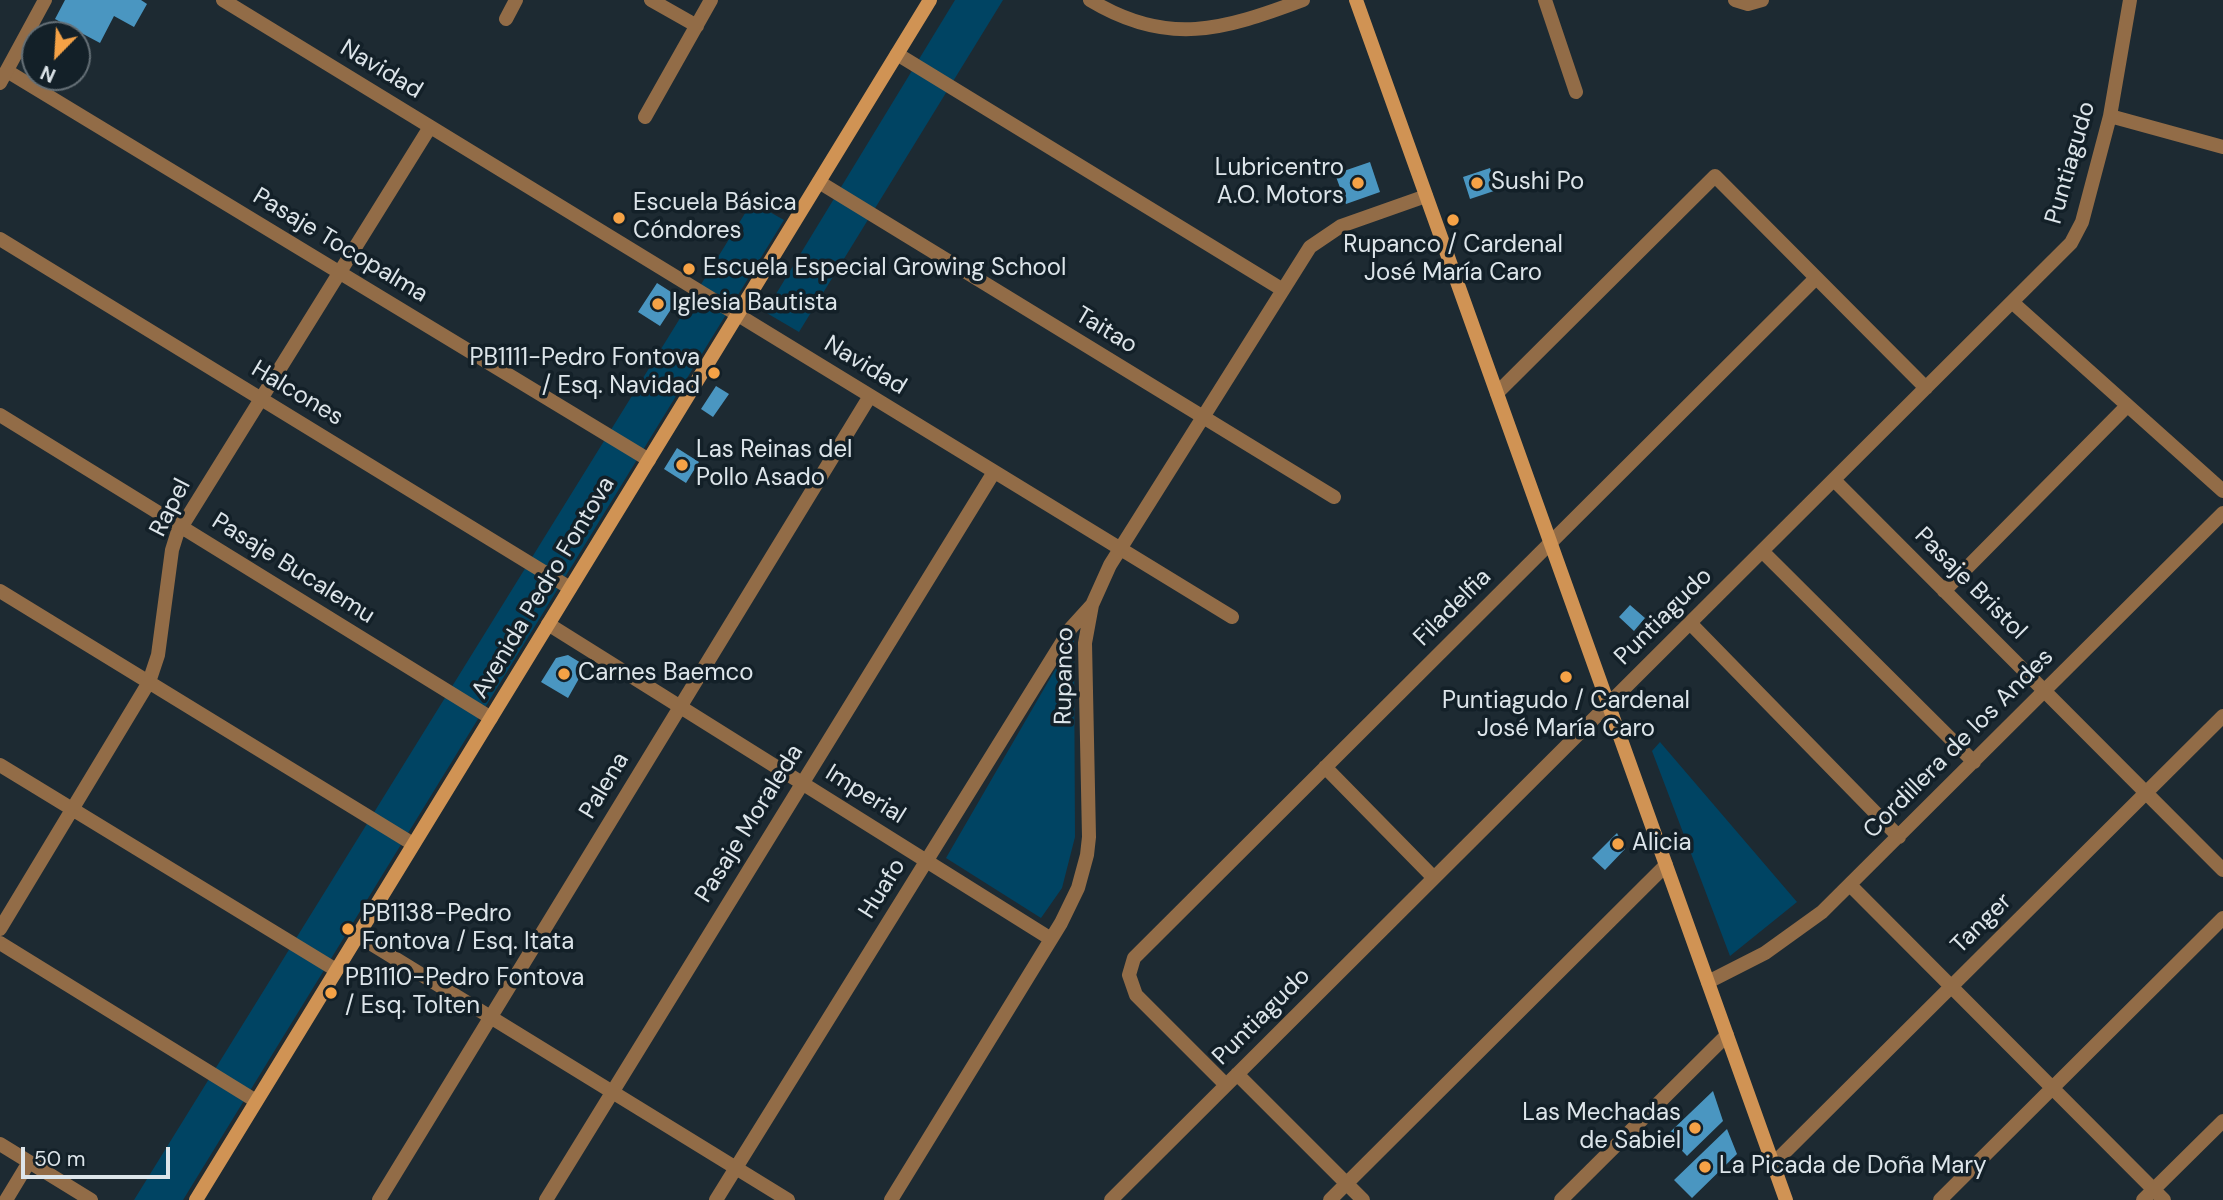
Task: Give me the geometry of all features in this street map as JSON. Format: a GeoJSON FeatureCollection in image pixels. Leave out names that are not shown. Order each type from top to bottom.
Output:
{"type":"FeatureCollection","features":[{"type":"Feature","properties":{"kind":"main road","name":"Avenida Pedro Fontova"},"geometry":{"type":"LineString","coordinates":[[196,1200],[930,0]]}},
{"type":"Feature","properties":{"kind":"main road"},"geometry":{"type":"LineString","coordinates":[[1356,0],[1773,1164],[1781,1197]]}},
{"type":"Feature","properties":{"kind":"street"},"geometry":{"type":"LineString","coordinates":[[3,77],[45,0]]}},
{"type":"Feature","properties":{"kind":"street","name":"Navidad"},"geometry":{"type":"LineString","coordinates":[[223,0],[1232,617]]}},
{"type":"Feature","properties":{"kind":"street"},"geometry":{"type":"LineString","coordinates":[[506,19],[516,0]]}},
{"type":"Feature","properties":{"kind":"street"},"geometry":{"type":"LineString","coordinates":[[651,0],[697,26]]}},
{"type":"Feature","properties":{"kind":"street"},"geometry":{"type":"LineString","coordinates":[[645,117],[711,0]]}},
{"type":"Feature","properties":{"kind":"street"},"geometry":{"type":"LineString","coordinates":[[1090,0],[1135,21],[1186,30],[1214,29],[1251,20],[1303,0]]}},
{"type":"Feature","properties":{"kind":"street"},"geometry":{"type":"LineString","coordinates":[[1545,0],[1576,92]]}},
{"type":"Feature","properties":{"kind":"street"},"geometry":{"type":"LineString","coordinates":[[1735,0],[1748,4],[1762,0]]}},
{"type":"Feature","properties":{"kind":"street","name":"Puntiagudo"},"geometry":{"type":"LineString","coordinates":[[1111,1200],[2071,243],[2079,230],[2110,116],[2130,0]]}},
{"type":"Feature","properties":{"kind":"street"},"geometry":{"type":"LineString","coordinates":[[897,54],[1283,290]]}},
{"type":"Feature","properties":{"kind":"street","name":"Pasaje Tocopalma"},"geometry":{"type":"LineString","coordinates":[[3,77],[340,272],[649,460]]}},
{"type":"Feature","properties":{"kind":"street"},"geometry":{"type":"LineString","coordinates":[[2110,116],[2223,148]]}},
{"type":"Feature","properties":{"kind":"street","name":"Rapel"},"geometry":{"type":"LineString","coordinates":[[0,929],[149,682],[158,655],[172,550],[181,527],[430,127]]}},
{"type":"Feature","properties":{"kind":"street"},"geometry":{"type":"LineString","coordinates":[[1497,393],[1715,176],[1926,388]]}},
{"type":"Feature","properties":{"kind":"street","name":"Taitao"},"geometry":{"type":"LineString","coordinates":[[819,182],[1334,497]]}},
{"type":"Feature","properties":{"kind":"street","name":"Rupanco"},"geometry":{"type":"LineString","coordinates":[[891,1200],[1051,939],[1078,888],[1088,846],[1085,662],[1092,605],[1120,549],[1310,247],[1331,231],[1426,195]]}},
{"type":"Feature","properties":{"kind":"street","name":"Halcones"},"geometry":{"type":"LineString","coordinates":[[0,239],[570,588]]}},
{"type":"Feature","properties":{"kind":"street","name":"Filadelfia"},"geometry":{"type":"LineString","coordinates":[[1232,1080],[1136,995],[1129,975],[1139,952],[1816,278]]}},
{"type":"Feature","properties":{"kind":"street"},"geometry":{"type":"LineString","coordinates":[[2012,302],[2223,491]]}},
{"type":"Feature","properties":{"kind":"street","name":"Palena"},"geometry":{"type":"LineString","coordinates":[[379,1200],[870,396]]}},
{"type":"Feature","properties":{"kind":"street"},"geometry":{"type":"LineString","coordinates":[[1944,591],[2127,406]]}},
{"type":"Feature","properties":{"kind":"street","name":"Pasaje Bucalemu"},"geometry":{"type":"LineString","coordinates":[[0,415],[491,718]]}},
{"type":"Feature","properties":{"kind":"street","name":"Pasaje Moraleda"},"geometry":{"type":"LineString","coordinates":[[546,1200],[994,472]]}},
{"type":"Feature","properties":{"kind":"street","name":"Pasaje Bristol"},"geometry":{"type":"LineString","coordinates":[[1833,480],[2223,870]]}},
{"type":"Feature","properties":{"kind":"street","name":"Cordillera de los Andes"},"geometry":{"type":"LineString","coordinates":[[1708,982],[1795,934],[1850,886],[2223,513]]}},
{"type":"Feature","properties":{"kind":"street"},"geometry":{"type":"LineString","coordinates":[[1762,551],[1974,762]]}},
{"type":"Feature","properties":{"kind":"street"},"geometry":{"type":"LineString","coordinates":[[0,591],[414,844]]}},
{"type":"Feature","properties":{"kind":"street","name":"Huafo"},"geometry":{"type":"LineString","coordinates":[[716,1200],[1071,628],[1092,605]]}},
{"type":"Feature","properties":{"kind":"street"},"geometry":{"type":"LineString","coordinates":[[1690,623],[1899,836]]}},
{"type":"Feature","properties":{"kind":"street","name":"Imperial"},"geometry":{"type":"LineString","coordinates":[[548,624],[1051,939]]}},
{"type":"Feature","properties":{"kind":"street","name":"Tanger"},"geometry":{"type":"LineString","coordinates":[[1773,1164],[2223,716]]}},
{"type":"Feature","properties":{"kind":"street"},"geometry":{"type":"LineString","coordinates":[[0,765],[337,970]]}},
{"type":"Feature","properties":{"kind":"street"},"geometry":{"type":"LineString","coordinates":[[1325,767],[1434,878]]}},
{"type":"Feature","properties":{"kind":"street"},"geometry":{"type":"LineString","coordinates":[[1330,1200],[1666,865]]}},
{"type":"Feature","properties":{"kind":"street"},"geometry":{"type":"LineString","coordinates":[[1850,886],[2052,1088],[2153,1197],[2223,1121]]}},
{"type":"Feature","properties":{"kind":"street"},"geometry":{"type":"LineString","coordinates":[[1940,1200],[2223,918]]}},
{"type":"Feature","properties":{"kind":"street"},"geometry":{"type":"LineString","coordinates":[[357,935],[788,1200]]}},
{"type":"Feature","properties":{"kind":"street"},"geometry":{"type":"LineString","coordinates":[[0,943],[256,1101]]}},
{"type":"Feature","properties":{"kind":"street"},"geometry":{"type":"LineString","coordinates":[[1560,1200],[1727,1035]]}},
{"type":"Feature","properties":{"kind":"street"},"geometry":{"type":"LineString","coordinates":[[1232,1080],[1363,1200]]}},
{"type":"Feature","properties":{"kind":"street"},"geometry":{"type":"LineString","coordinates":[[0,1144],[91,1200]]}},
{"type":"Feature","properties":{"kind":"street"},"geometry":{"type":"LineString","coordinates":[[6,1200],[29,1162]]}},
{"type":"Feature","properties":{"kind":"shaded area"},"geometry":{"type":"Polygon","coordinates":[[[955,0],[1003,0],[799,332],[765,312],[955,0]]]}},
{"type":"Feature","properties":{"kind":"shaded area"},"geometry":{"type":"Polygon","coordinates":[[[752,202],[784,220],[183,1200],[134,1200],[752,202]]]}},
{"type":"Feature","properties":{"kind":"shaded area"},"geometry":{"type":"Polygon","coordinates":[[[1074,637],[1075,837],[1062,888],[1041,918],[946,858],[1074,637]]]}},
{"type":"Feature","properties":{"kind":"shaded area"},"geometry":{"type":"Polygon","coordinates":[[[1660,742],[1797,902],[1730,956],[1652,751],[1660,742]]]}},
{"type":"Feature","properties":{"kind":"building"},"geometry":{"type":"Polygon","coordinates":[[[65,0],[141,0],[147,4],[134,27],[114,16],[100,43],[91,38],[91,21],[55,19],[65,0]]]}},
{"type":"Feature","properties":{"kind":"building","name":"Lubricentro A.O. Motors"},"geometry":{"type":"Polygon","coordinates":[[[1370,162],[1380,192],[1346,204],[1335,174],[1370,162]]]}},
{"type":"Feature","properties":{"kind":"building"},"geometry":{"type":"Polygon","coordinates":[[[1490,168],[1497,190],[1470,199],[1463,177],[1490,168]]]}},
{"type":"Feature","properties":{"kind":"building","name":"Iglesia Bautista"},"geometry":{"type":"Polygon","coordinates":[[[657,283],[679,297],[660,326],[638,312],[657,283]]]}},
{"type":"Feature","properties":{"kind":"building"},"geometry":{"type":"Polygon","coordinates":[[[716,386],[729,394],[713,417],[701,409],[716,386]]]}},
{"type":"Feature","properties":{"kind":"building","name":"Las Reinas del Pollo Asado"},"geometry":{"type":"Polygon","coordinates":[[[677,448],[699,462],[686,483],[664,469],[677,448]]]}},
{"type":"Feature","properties":{"kind":"building"},"geometry":{"type":"Polygon","coordinates":[[[1630,605],[1645,618],[1634,631],[1619,617],[1630,605]]]}},
{"type":"Feature","properties":{"kind":"building","name":"Carnes Baemco"},"geometry":{"type":"Polygon","coordinates":[[[568,655],[586,666],[568,698],[541,682],[556,658],[568,655]]]}},
{"type":"Feature","properties":{"kind":"building"},"geometry":{"type":"Polygon","coordinates":[[[1617,833],[1625,849],[1605,870],[1592,858],[1617,833]]]}},
{"type":"Feature","properties":{"kind":"building","name":"Las Mechadas de Sabiel"},"geometry":{"type":"Polygon","coordinates":[[[1713,1091],[1723,1121],[1687,1156],[1667,1135],[1713,1091]]]}},
{"type":"Feature","properties":{"kind":"building","name":"La Picada de Doña Mary"},"geometry":{"type":"Polygon","coordinates":[[[1727,1129],[1737,1154],[1692,1198],[1674,1180],[1727,1129]]]}},
{"type":"Feature","properties":{"kind":"place","name":"Lubricentro A.O. Motors"},"geometry":{"type":"Point","coordinates":[1358,183]}},
{"type":"Feature","properties":{"kind":"place","name":"Sushi Po"},"geometry":{"type":"Point","coordinates":[1477,183]}},
{"type":"Feature","properties":{"kind":"place","name":"Escuela Básica Cóndores"},"geometry":{"type":"Point","coordinates":[619,218]}},
{"type":"Feature","properties":{"kind":"place","name":"Rupanco / Cardenal José María Caro"},"geometry":{"type":"Point","coordinates":[1453,220]}},
{"type":"Feature","properties":{"kind":"place","name":"Escuela Especial Growing School"},"geometry":{"type":"Point","coordinates":[689,269]}},
{"type":"Feature","properties":{"kind":"place","name":"Iglesia Bautista"},"geometry":{"type":"Point","coordinates":[658,304]}},
{"type":"Feature","properties":{"kind":"place","name":"PB1111-Pedro Fontova / Esq. Navidad"},"geometry":{"type":"Point","coordinates":[714,373]}},
{"type":"Feature","properties":{"kind":"place","name":"Las Reinas del Pollo Asado"},"geometry":{"type":"Point","coordinates":[682,465]}},
{"type":"Feature","properties":{"kind":"place","name":"Carnes Baemco"},"geometry":{"type":"Point","coordinates":[564,674]}},
{"type":"Feature","properties":{"kind":"place","name":"Puntiagudo / Cardenal José María Caro"},"geometry":{"type":"Point","coordinates":[1566,677]}},
{"type":"Feature","properties":{"kind":"place","name":"Alicia"},"geometry":{"type":"Point","coordinates":[1618,844]}},
{"type":"Feature","properties":{"kind":"place","name":"PB1138-Pedro Fontova / Esq. Itata"},"geometry":{"type":"Point","coordinates":[348,929]}},
{"type":"Feature","properties":{"kind":"place","name":"PB1110-Pedro Fontova / Esq. Tolten"},"geometry":{"type":"Point","coordinates":[331,993]}},
{"type":"Feature","properties":{"kind":"place","name":"Las Mechadas de Sabiel"},"geometry":{"type":"Point","coordinates":[1695,1128]}},
{"type":"Feature","properties":{"kind":"place","name":"La Picada de Doña Mary"},"geometry":{"type":"Point","coordinates":[1705,1167]}}]}
